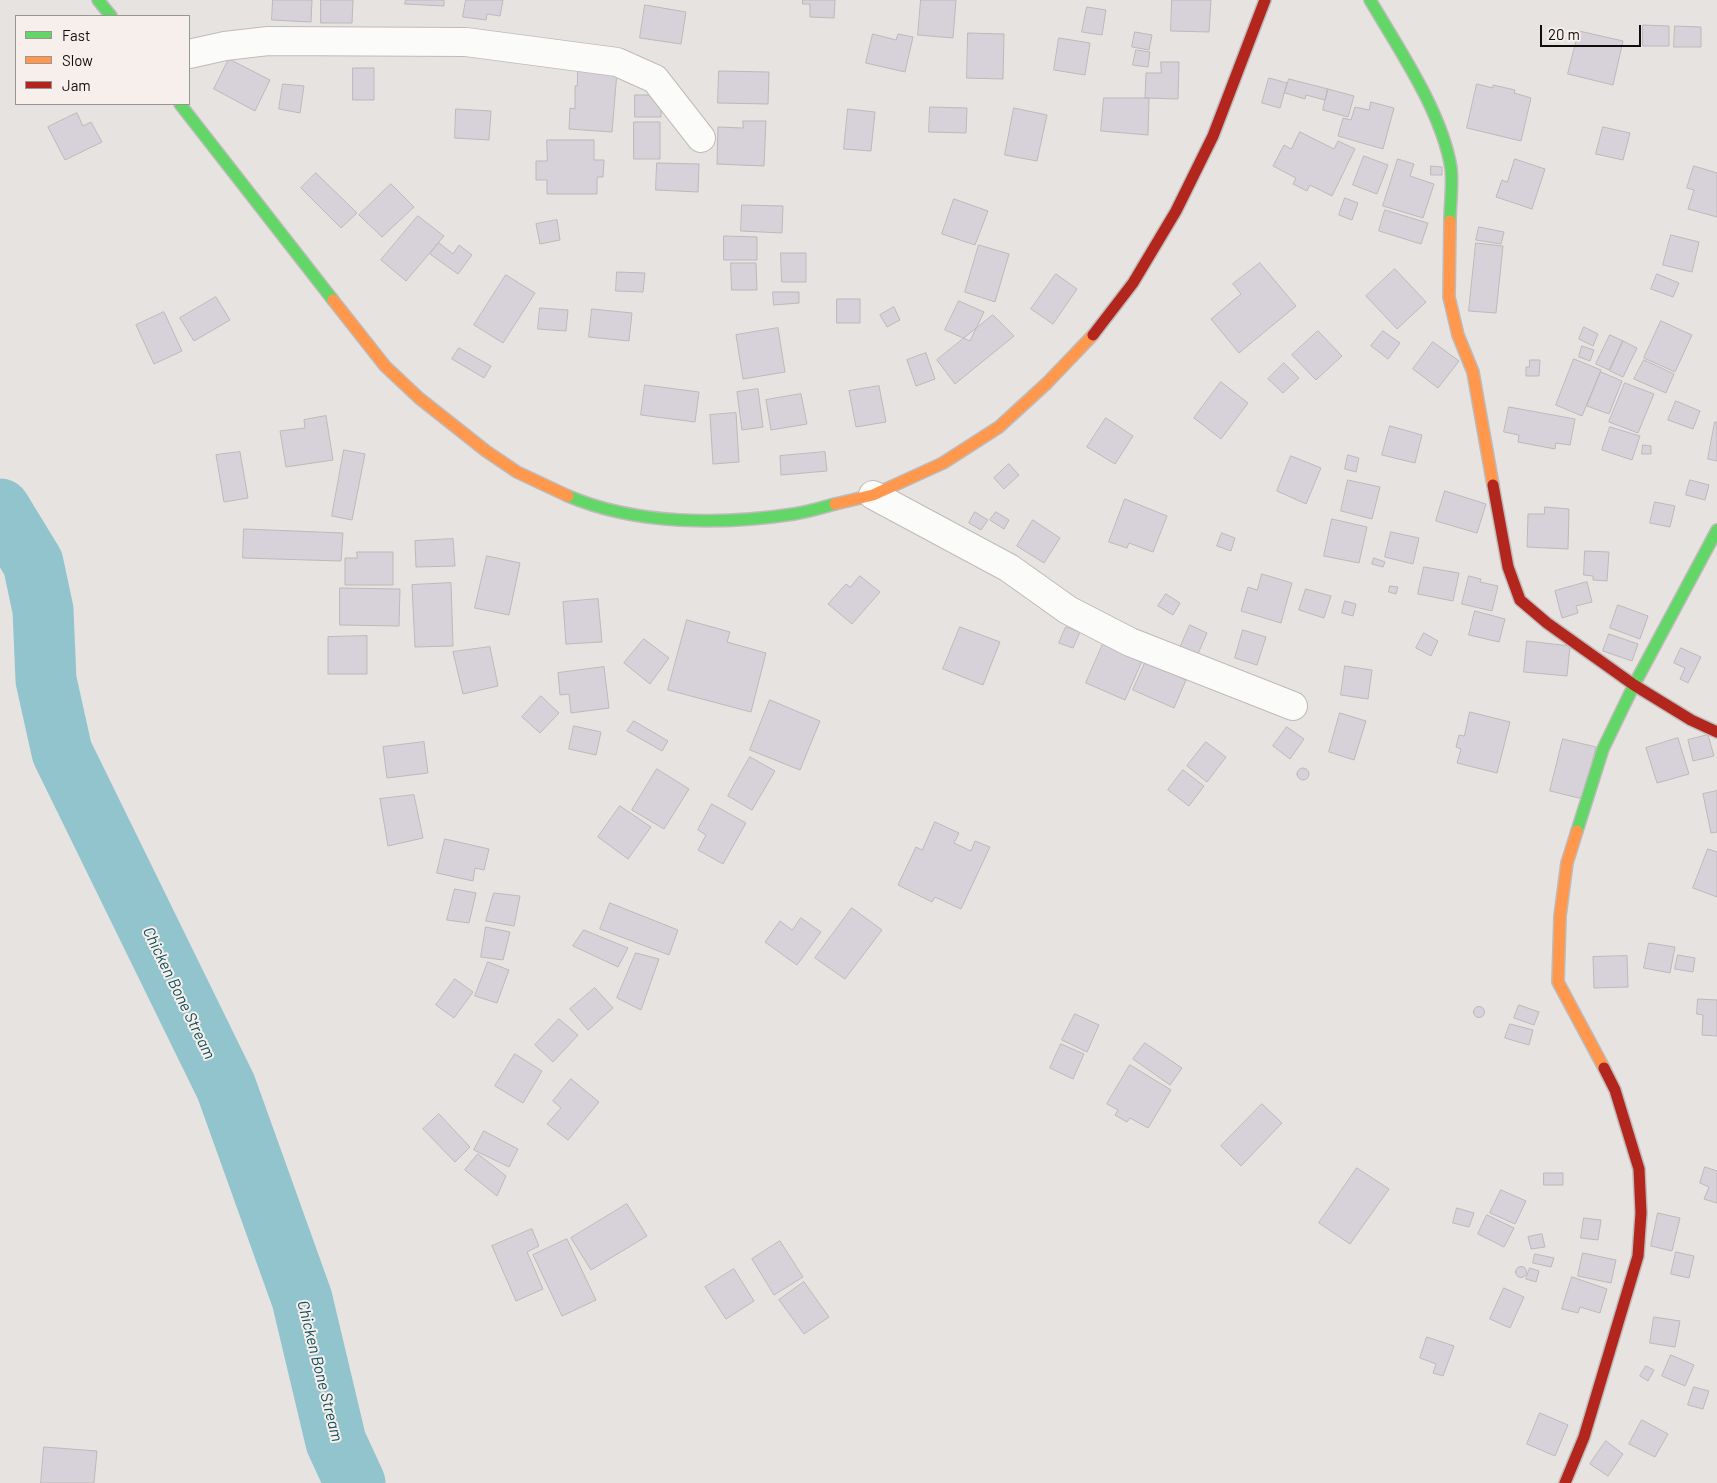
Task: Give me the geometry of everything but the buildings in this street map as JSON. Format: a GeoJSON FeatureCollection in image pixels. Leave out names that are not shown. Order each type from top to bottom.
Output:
{"type":"FeatureCollection","features":[{"type":"Feature","properties":{"kind":"street"},"geometry":{"type":"LineString","coordinates":[[98,0],[110,15]]}},
{"type":"Feature","properties":{"kind":"street"},"geometry":{"type":"LineString","coordinates":[[181,105],[385,366],[419,398],[486,451],[517,472],[586,504],[642,517],[716,522],[795,514],[873,495],[943,463],[999,427],[1047,383],[1088,341],[1133,283],[1176,211],[1213,136],[1265,0]]}},
{"type":"Feature","properties":{"kind":"street"},"geometry":{"type":"LineString","coordinates":[[1370,0],[1421,87],[1444,139],[1451,169],[1449,297],[1458,335],[1473,372],[1508,567],[1520,600],[1547,623],[1634,685],[1691,720],[1717,732]]}},
{"type":"Feature","properties":{"kind":"street"},"geometry":{"type":"LineString","coordinates":[[190,54],[224,46],[268,41],[466,42],[617,62],[655,79],[701,138]]}},
{"type":"Feature","properties":{"kind":"street"},"geometry":{"type":"LineString","coordinates":[[873,495],[1009,568],[1068,610],[1130,642],[1293,706]]}},
{"type":"Feature","properties":{"kind":"street"},"geometry":{"type":"LineString","coordinates":[[1565,1483],[1584,1437],[1638,1256],[1641,1213],[1639,1169],[1615,1090],[1558,982],[1560,916],[1567,863],[1603,749],[1634,685],[1717,530]]}},
{"type":"Feature","properties":{"kind":"waterway","name":"Chicken Bone Stream"},"geometry":{"type":"LineString","coordinates":[[0,509],[33,563],[43,610],[46,680],[62,752],[226,1087],[302,1299],[336,1442],[355,1483]]}},
{"type":"Feature","properties":{"kind":"traffic: fast"},"geometry":{"type":"LineString","coordinates":[[98,0],[110,15]]}},
{"type":"Feature","properties":{"kind":"traffic: fast"},"geometry":{"type":"LineString","coordinates":[[1370,0],[1418,81],[1439,125],[1451,168],[1450,221]]}},
{"type":"Feature","properties":{"kind":"traffic: fast"},"geometry":{"type":"LineString","coordinates":[[181,105],[333,300]]}},
{"type":"Feature","properties":{"kind":"traffic: fast"},"geometry":{"type":"LineString","coordinates":[[568,496],[594,506],[622,513],[679,520],[708,521],[766,518],[804,512],[835,504]]}},
{"type":"Feature","properties":{"kind":"traffic: fast"},"geometry":{"type":"LineString","coordinates":[[1577,831],[1603,749],[1634,685],[1717,530]]}},
{"type":"Feature","properties":{"kind":"traffic: slow"},"geometry":{"type":"LineString","coordinates":[[1450,221],[1449,297],[1458,335],[1473,372],[1493,485]]}},
{"type":"Feature","properties":{"kind":"traffic: slow"},"geometry":{"type":"LineString","coordinates":[[333,300],[385,366],[419,398],[486,451],[517,472],[568,496]]}},
{"type":"Feature","properties":{"kind":"traffic: slow"},"geometry":{"type":"LineString","coordinates":[[835,504],[873,495],[943,463],[999,427],[1047,383],[1093,335]]}},
{"type":"Feature","properties":{"kind":"traffic: slow"},"geometry":{"type":"LineString","coordinates":[[1577,831],[1567,863],[1560,916],[1558,982],[1604,1068]]}},
{"type":"Feature","properties":{"kind":"traffic: jam"},"geometry":{"type":"LineString","coordinates":[[1093,335],[1133,283],[1176,211],[1213,136],[1265,0]]}},
{"type":"Feature","properties":{"kind":"traffic: jam"},"geometry":{"type":"LineString","coordinates":[[1493,485],[1508,567],[1520,600],[1547,623],[1634,685],[1691,720],[1717,732]]}},
{"type":"Feature","properties":{"kind":"traffic: jam"},"geometry":{"type":"LineString","coordinates":[[1565,1483],[1584,1437],[1638,1256],[1641,1213],[1639,1169],[1615,1090],[1604,1068]]}}]}
